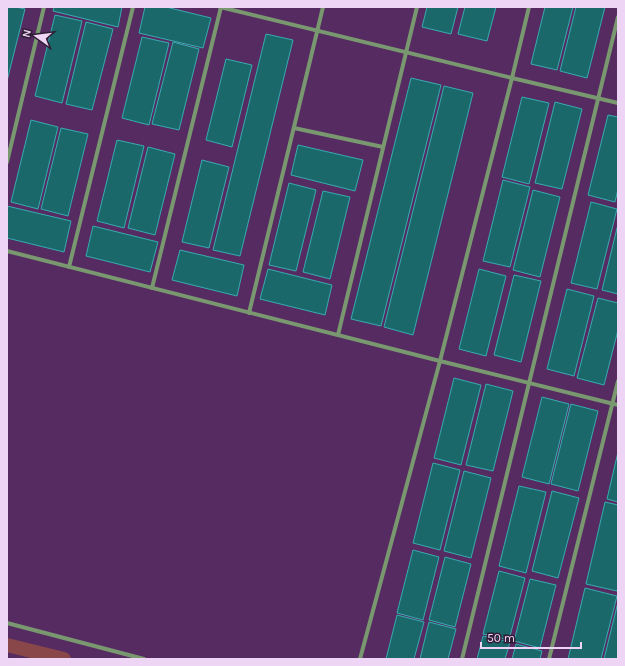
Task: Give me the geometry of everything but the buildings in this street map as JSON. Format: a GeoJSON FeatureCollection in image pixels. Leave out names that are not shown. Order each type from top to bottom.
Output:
{"type":"FeatureCollection","features":[{"type":"Feature","properties":{"kind":"street"},"geometry":{"type":"LineString","coordinates":[[7,162],[44,7]]}},
{"type":"Feature","properties":{"kind":"street"},"geometry":{"type":"LineString","coordinates":[[69,267],[133,7]]}},
{"type":"Feature","properties":{"kind":"street"},"geometry":{"type":"LineString","coordinates":[[152,288],[221,7],[618,103]]}},
{"type":"Feature","properties":{"kind":"street"},"geometry":{"type":"LineString","coordinates":[[249,313],[323,7]]}},
{"type":"Feature","properties":{"kind":"street"},"geometry":{"type":"LineString","coordinates":[[338,335],[417,7]]}},
{"type":"Feature","properties":{"kind":"street"},"geometry":{"type":"LineString","coordinates":[[360,659],[440,361],[529,7]]}},
{"type":"Feature","properties":{"kind":"street"},"geometry":{"type":"LineString","coordinates":[[462,659],[618,17]]}},
{"type":"Feature","properties":{"kind":"street"},"geometry":{"type":"LineString","coordinates":[[294,128],[383,147]]}},
{"type":"Feature","properties":{"kind":"street"},"geometry":{"type":"LineString","coordinates":[[7,251],[618,405]]}},
{"type":"Feature","properties":{"kind":"street"},"geometry":{"type":"LineString","coordinates":[[549,659],[618,381]]}},
{"type":"Feature","properties":{"kind":"street"},"geometry":{"type":"LineString","coordinates":[[7,623],[144,659]]}},
{"type":"Feature","properties":{"kind":"waterway"},"geometry":{"type":"LineString","coordinates":[[7,645],[64,659]]}}]}
